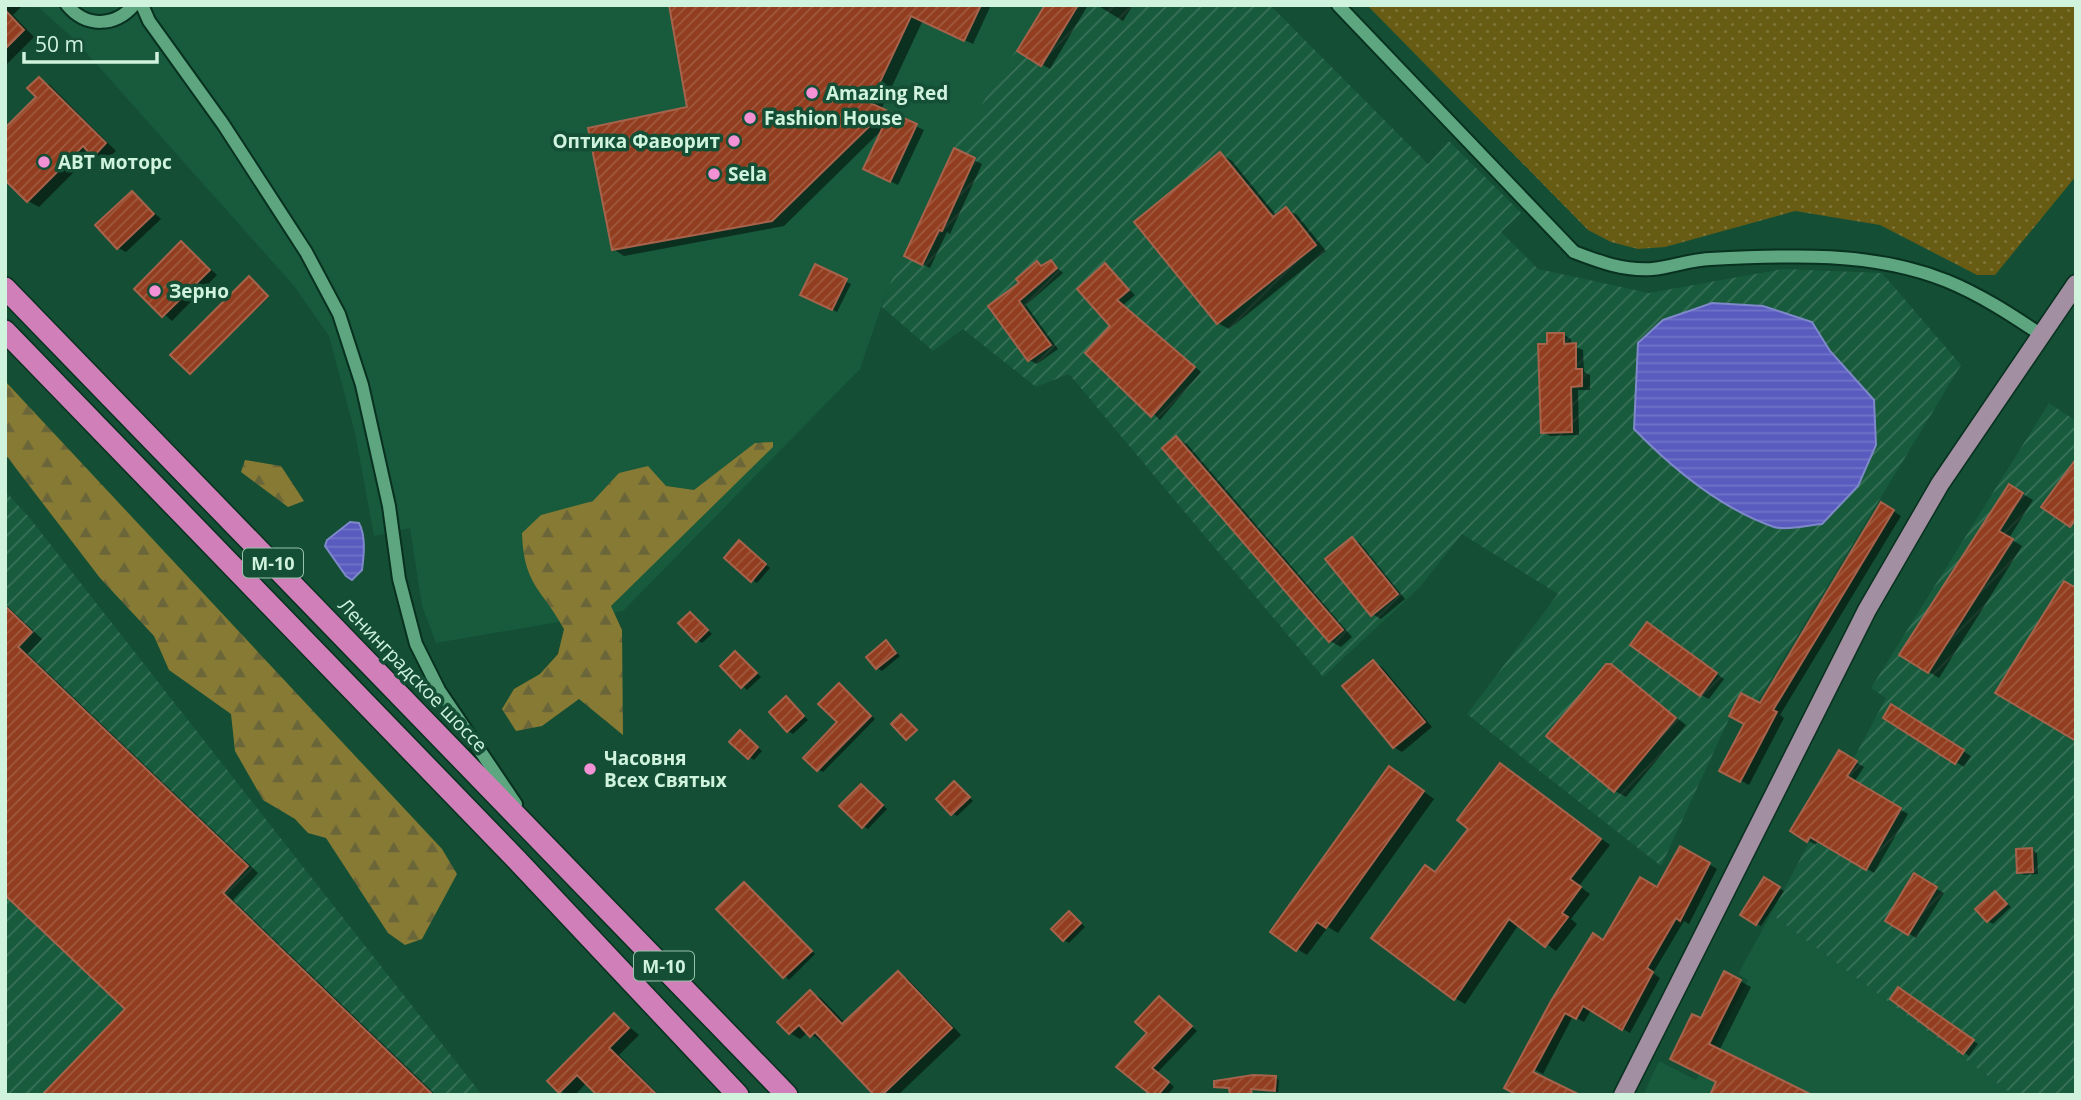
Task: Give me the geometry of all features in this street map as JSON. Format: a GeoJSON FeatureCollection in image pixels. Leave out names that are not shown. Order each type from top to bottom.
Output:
{"type":"FeatureCollection","features":[{"type":"Feature","properties":{"kind":"highway","name":"Ленинградское шоссе"},"geometry":{"type":"LineString","coordinates":[[5,288],[787,1095]]}},
{"type":"Feature","properties":{"kind":"highway","name":"М-10"},"geometry":{"type":"LineString","coordinates":[[5,331],[417,755],[738,1095]]}},
{"type":"Feature","properties":{"kind":"main road"},"geometry":{"type":"LineString","coordinates":[[1623,1095],[1867,610],[1940,484],[2076,285]]}},
{"type":"Feature","properties":{"kind":"street"},"geometry":{"type":"LineString","coordinates":[[67,5],[80,17],[99,23],[119,18],[134,5]]}},
{"type":"Feature","properties":{"kind":"street"},"geometry":{"type":"LineString","coordinates":[[142,5],[149,21],[223,124],[306,252],[339,314],[362,385],[389,506],[399,579],[416,644],[439,690],[540,839]]}},
{"type":"Feature","properties":{"kind":"street"},"geometry":{"type":"LineString","coordinates":[[1338,5],[1574,252],[1611,267],[1650,269],[1706,259],[1772,257],[1840,257],[1897,265],[1947,281],[1993,303],[2040,334]]}},
{"type":"Feature","properties":{"kind":"shaded area"},"geometry":{"type":"Polygon","coordinates":[[[36,5],[1045,5],[921,221],[887,290],[860,369],[623,611],[436,643],[422,606],[410,528],[374,536],[355,433],[329,336],[294,286],[76,41],[36,5]]]}},
{"type":"Feature","properties":{"kind":"shaded area"},"geometry":{"type":"Polygon","coordinates":[[[1045,5],[1270,5],[1428,164],[1449,141],[1521,213],[1501,232],[1538,269],[1649,293],[1783,269],[1882,273],[1961,365],[1757,702],[1741,693],[1661,866],[1467,714],[1558,594],[1462,534],[1419,588],[1323,677],[1069,374],[1036,387],[963,329],[933,351],[882,307],[887,290],[954,148],[1045,5]]]}},
{"type":"Feature","properties":{"kind":"shaded area"},"geometry":{"type":"Polygon","coordinates":[[[1367,5],[2076,5],[2076,176],[1995,275],[1977,275],[1880,225],[1795,211],[1665,247],[1638,249],[1611,242],[1588,230],[1367,5]]]}},
{"type":"Feature","properties":{"kind":"shaded area"},"geometry":{"type":"Polygon","coordinates":[[[1712,303],[1763,306],[1812,322],[1830,351],[1874,400],[1876,445],[1858,486],[1822,524],[1779,528],[1736,510],[1699,486],[1634,429],[1638,343],[1663,320],[1712,303]]]}},
{"type":"Feature","properties":{"kind":"shaded area"},"geometry":{"type":"Polygon","coordinates":[[[2049,403],[2076,421],[2076,1095],[2013,1095],[1771,914],[1886,698],[1871,688],[2049,403]]]}},
{"type":"Feature","properties":{"kind":"shaded area"},"geometry":{"type":"Polygon","coordinates":[[[5,491],[28,516],[482,1095],[5,1095],[5,491]]]}},
{"type":"Feature","properties":{"kind":"shaded area"},"geometry":{"type":"Polygon","coordinates":[[[350,522],[359,523],[364,546],[362,570],[352,580],[346,576],[325,546],[327,540],[350,522]]]}},
{"type":"Feature","properties":{"kind":"shaded area"},"geometry":{"type":"Polygon","coordinates":[[[1771,914],[2013,1095],[1643,1095],[1659,1061],[1696,1080],[1748,980],[1738,974],[1771,914]]]}},
{"type":"Feature","properties":{"kind":"green space"},"geometry":{"type":"Polygon","coordinates":[[[5,381],[442,849],[457,874],[422,939],[405,945],[388,933],[326,838],[308,833],[295,819],[263,800],[235,751],[231,714],[169,670],[154,636],[100,578],[5,454],[5,381]]]}},
{"type":"Feature","properties":{"kind":"green space"},"geometry":{"type":"Polygon","coordinates":[[[773,442],[773,447],[611,606],[622,630],[623,735],[579,699],[542,726],[516,731],[502,709],[514,689],[540,674],[558,654],[564,629],[530,576],[523,551],[522,533],[541,515],[593,501],[619,473],[648,466],[666,486],[694,490],[755,443],[773,442]]]}},
{"type":"Feature","properties":{"kind":"green space"},"geometry":{"type":"Polygon","coordinates":[[[245,460],[281,466],[304,501],[288,507],[241,472],[245,460]]]}},
{"type":"Feature","properties":{"kind":"building","name":"Fashion House"},"geometry":{"type":"Polygon","coordinates":[[[669,5],[981,5],[964,41],[911,16],[870,103],[886,110],[772,221],[612,250],[588,128],[687,107],[669,5]]]}},
{"type":"Feature","properties":{"kind":"building"},"geometry":{"type":"Polygon","coordinates":[[[1045,5],[1078,5],[1041,66],[1017,51],[1045,5]]]}},
{"type":"Feature","properties":{"kind":"building"},"geometry":{"type":"Polygon","coordinates":[[[5,10],[24,30],[5,49],[5,10]]]}},
{"type":"Feature","properties":{"kind":"building"},"geometry":{"type":"Polygon","coordinates":[[[39,77],[106,143],[93,157],[83,146],[27,202],[5,180],[5,128],[36,97],[27,88],[39,77]]]}},
{"type":"Feature","properties":{"kind":"building"},"geometry":{"type":"Polygon","coordinates":[[[890,112],[917,124],[890,182],[863,169],[890,112]]]}},
{"type":"Feature","properties":{"kind":"building"},"geometry":{"type":"Polygon","coordinates":[[[954,148],[975,158],[942,231],[939,230],[922,265],[904,256],[954,148]]]}},
{"type":"Feature","properties":{"kind":"building"},"geometry":{"type":"Polygon","coordinates":[[[1220,152],[1273,217],[1286,207],[1316,245],[1217,324],[1134,222],[1220,152]]]}},
{"type":"Feature","properties":{"kind":"building"},"geometry":{"type":"Polygon","coordinates":[[[132,191],[154,214],[117,249],[95,225],[132,191]]]}},
{"type":"Feature","properties":{"kind":"building"},"geometry":{"type":"Polygon","coordinates":[[[181,241],[210,270],[162,317],[134,289],[181,241]]]}},
{"type":"Feature","properties":{"kind":"building"},"geometry":{"type":"Polygon","coordinates":[[[1051,260],[1057,268],[1019,301],[1051,345],[1028,361],[988,306],[1019,283],[1016,279],[1037,261],[1041,266],[1051,260]]]}},
{"type":"Feature","properties":{"kind":"building"},"geometry":{"type":"Polygon","coordinates":[[[1105,263],[1129,290],[1117,300],[1195,367],[1151,417],[1085,353],[1110,326],[1077,289],[1105,263]]]}},
{"type":"Feature","properties":{"kind":"building"},"geometry":{"type":"Polygon","coordinates":[[[815,264],[847,279],[832,310],[800,295],[815,264]]]}},
{"type":"Feature","properties":{"kind":"building"},"geometry":{"type":"Polygon","coordinates":[[[249,276],[268,296],[190,374],[170,355],[249,276]]]}},
{"type":"Feature","properties":{"kind":"building"},"geometry":{"type":"Polygon","coordinates":[[[1547,333],[1564,333],[1564,344],[1576,343],[1576,369],[1582,369],[1582,386],[1571,387],[1572,432],[1541,433],[1538,344],[1547,344],[1547,333]]]}},
{"type":"Feature","properties":{"kind":"building"},"geometry":{"type":"Polygon","coordinates":[[[1176,436],[1343,630],[1329,642],[1162,448],[1176,436]]]}},
{"type":"Feature","properties":{"kind":"building"},"geometry":{"type":"Polygon","coordinates":[[[2076,459],[2076,519],[2070,527],[2041,507],[2076,459]]]}},
{"type":"Feature","properties":{"kind":"building"},"geometry":{"type":"Polygon","coordinates":[[[2009,484],[2023,493],[1999,531],[2013,539],[1928,673],[1899,655],[2009,484]]]}},
{"type":"Feature","properties":{"kind":"building"},"geometry":{"type":"Polygon","coordinates":[[[1881,502],[1894,510],[1773,710],[1777,712],[1740,782],[1719,771],[1744,724],[1729,716],[1741,693],[1760,703],[1881,502]]]}},
{"type":"Feature","properties":{"kind":"building"},"geometry":{"type":"Polygon","coordinates":[[[1352,537],[1398,594],[1371,616],[1325,559],[1352,537]]]}},
{"type":"Feature","properties":{"kind":"building"},"geometry":{"type":"Polygon","coordinates":[[[739,540],[766,564],[751,582],[724,558],[739,540]]]}},
{"type":"Feature","properties":{"kind":"building"},"geometry":{"type":"Polygon","coordinates":[[[2064,581],[2076,588],[2076,741],[1995,693],[2064,581]]]}},
{"type":"Feature","properties":{"kind":"building"},"geometry":{"type":"Polygon","coordinates":[[[5,606],[32,632],[18,647],[248,866],[223,893],[433,1095],[42,1095],[125,1009],[5,895],[5,606]]]}},
{"type":"Feature","properties":{"kind":"building"},"geometry":{"type":"Polygon","coordinates":[[[690,612],[708,630],[696,642],[678,623],[690,612]]]}},
{"type":"Feature","properties":{"kind":"building"},"geometry":{"type":"Polygon","coordinates":[[[1647,622],[1717,673],[1700,696],[1630,645],[1647,622]]]}},
{"type":"Feature","properties":{"kind":"building"},"geometry":{"type":"Polygon","coordinates":[[[886,640],[896,653],[876,669],[866,657],[886,640]]]}},
{"type":"Feature","properties":{"kind":"building"},"geometry":{"type":"Polygon","coordinates":[[[735,651],[757,673],[741,688],[720,666],[735,651]]]}},
{"type":"Feature","properties":{"kind":"building"},"geometry":{"type":"Polygon","coordinates":[[[1373,660],[1425,722],[1393,748],[1342,686],[1373,660]]]}},
{"type":"Feature","properties":{"kind":"building"},"geometry":{"type":"Polygon","coordinates":[[[1606,664],[1611,664],[1676,718],[1614,792],[1546,736],[1606,664]]]}},
{"type":"Feature","properties":{"kind":"building"},"geometry":{"type":"Polygon","coordinates":[[[839,683],[871,716],[817,771],[803,758],[837,722],[818,704],[839,683]]]}},
{"type":"Feature","properties":{"kind":"building"},"geometry":{"type":"Polygon","coordinates":[[[786,696],[804,716],[787,732],[769,712],[786,696]]]}},
{"type":"Feature","properties":{"kind":"building"},"geometry":{"type":"Polygon","coordinates":[[[1891,704],[1964,750],[1955,764],[1883,718],[1891,704]]]}},
{"type":"Feature","properties":{"kind":"building"},"geometry":{"type":"Polygon","coordinates":[[[901,714],[917,730],[906,740],[891,724],[901,714]]]}},
{"type":"Feature","properties":{"kind":"building"},"geometry":{"type":"Polygon","coordinates":[[[740,730],[758,747],[748,759],[729,742],[740,730]]]}},
{"type":"Feature","properties":{"kind":"building"},"geometry":{"type":"Polygon","coordinates":[[[1839,750],[1857,761],[1847,776],[1901,808],[1866,870],[1810,837],[1807,842],[1790,831],[1839,750]]]}},
{"type":"Feature","properties":{"kind":"building"},"geometry":{"type":"Polygon","coordinates":[[[1500,763],[1601,839],[1570,879],[1581,887],[1562,913],[1568,917],[1545,947],[1509,919],[1454,1000],[1371,938],[1425,865],[1435,872],[1468,829],[1457,820],[1500,763]]]}},
{"type":"Feature","properties":{"kind":"building"},"geometry":{"type":"Polygon","coordinates":[[[1389,766],[1424,791],[1326,928],[1317,922],[1296,951],[1270,932],[1389,766]]]}},
{"type":"Feature","properties":{"kind":"building"},"geometry":{"type":"Polygon","coordinates":[[[954,781],[970,797],[951,815],[936,799],[954,781]]]}},
{"type":"Feature","properties":{"kind":"building"},"geometry":{"type":"Polygon","coordinates":[[[861,784],[883,805],[862,828],[839,806],[861,784]]]}},
{"type":"Feature","properties":{"kind":"building"},"geometry":{"type":"Polygon","coordinates":[[[1680,846],[1710,863],[1680,921],[1676,918],[1647,968],[1653,972],[1622,1030],[1583,1006],[1576,1019],[1565,1013],[1533,1072],[1580,1095],[1517,1095],[1504,1088],[1551,1001],[1593,933],[1603,940],[1640,877],[1657,887],[1680,846]]]}},
{"type":"Feature","properties":{"kind":"building"},"geometry":{"type":"Polygon","coordinates":[[[2032,848],[2033,872],[2017,873],[2016,849],[2032,848]]]}},
{"type":"Feature","properties":{"kind":"building"},"geometry":{"type":"Polygon","coordinates":[[[1914,873],[1937,887],[1908,935],[1885,921],[1914,873]]]}},
{"type":"Feature","properties":{"kind":"building"},"geometry":{"type":"Polygon","coordinates":[[[1764,877],[1780,887],[1756,925],[1740,915],[1764,877]]]}},
{"type":"Feature","properties":{"kind":"building"},"geometry":{"type":"Polygon","coordinates":[[[744,882],[812,951],[783,978],[716,909],[744,882]]]}},
{"type":"Feature","properties":{"kind":"building"},"geometry":{"type":"Polygon","coordinates":[[[1995,891],[2007,904],[1987,922],[1975,909],[1995,891]]]}},
{"type":"Feature","properties":{"kind":"building"},"geometry":{"type":"Polygon","coordinates":[[[1069,911],[1081,923],[1063,941],[1051,929],[1069,911]]]}},
{"type":"Feature","properties":{"kind":"building"},"geometry":{"type":"Polygon","coordinates":[[[898,971],[952,1028],[882,1095],[874,1095],[815,1032],[810,1037],[799,1025],[789,1034],[777,1022],[810,990],[842,1024],[898,971]]]}},
{"type":"Feature","properties":{"kind":"building"},"geometry":{"type":"Polygon","coordinates":[[[1724,971],[1741,980],[1709,1044],[1812,1095],[1710,1095],[1716,1082],[1670,1059],[1692,1014],[1701,1018],[1724,971]]]}},
{"type":"Feature","properties":{"kind":"building"},"geometry":{"type":"Polygon","coordinates":[[[1898,987],[1974,1040],[1963,1054],[1890,999],[1898,987]]]}},
{"type":"Feature","properties":{"kind":"building"},"geometry":{"type":"Polygon","coordinates":[[[1159,996],[1192,1026],[1152,1068],[1169,1082],[1158,1095],[1151,1095],[1116,1067],[1147,1033],[1135,1022],[1159,996]]]}},
{"type":"Feature","properties":{"kind":"building"},"geometry":{"type":"Polygon","coordinates":[[[614,1013],[629,1028],[609,1048],[657,1095],[597,1095],[577,1075],[559,1093],[547,1081],[614,1013]]]}},
{"type":"Feature","properties":{"kind":"building"},"geometry":{"type":"Polygon","coordinates":[[[1253,1075],[1276,1076],[1275,1091],[1251,1089],[1252,1095],[1230,1095],[1229,1088],[1214,1087],[1214,1081],[1253,1075]]]}},
{"type":"Feature","properties":{"kind":"place","name":"Amazing Red"},"geometry":{"type":"Point","coordinates":[812,93]}},
{"type":"Feature","properties":{"kind":"place","name":"Fashion House"},"geometry":{"type":"Point","coordinates":[750,118]}},
{"type":"Feature","properties":{"kind":"place","name":"Оптика Фаворит"},"geometry":{"type":"Point","coordinates":[734,141]}},
{"type":"Feature","properties":{"kind":"place","name":"АВТ моторс"},"geometry":{"type":"Point","coordinates":[44,162]}},
{"type":"Feature","properties":{"kind":"place","name":"Sela"},"geometry":{"type":"Point","coordinates":[714,174]}},
{"type":"Feature","properties":{"kind":"place","name":"Зерно"},"geometry":{"type":"Point","coordinates":[155,291]}},
{"type":"Feature","properties":{"kind":"place","name":"Часовня Всех Святых"},"geometry":{"type":"Point","coordinates":[590,769]}}]}
